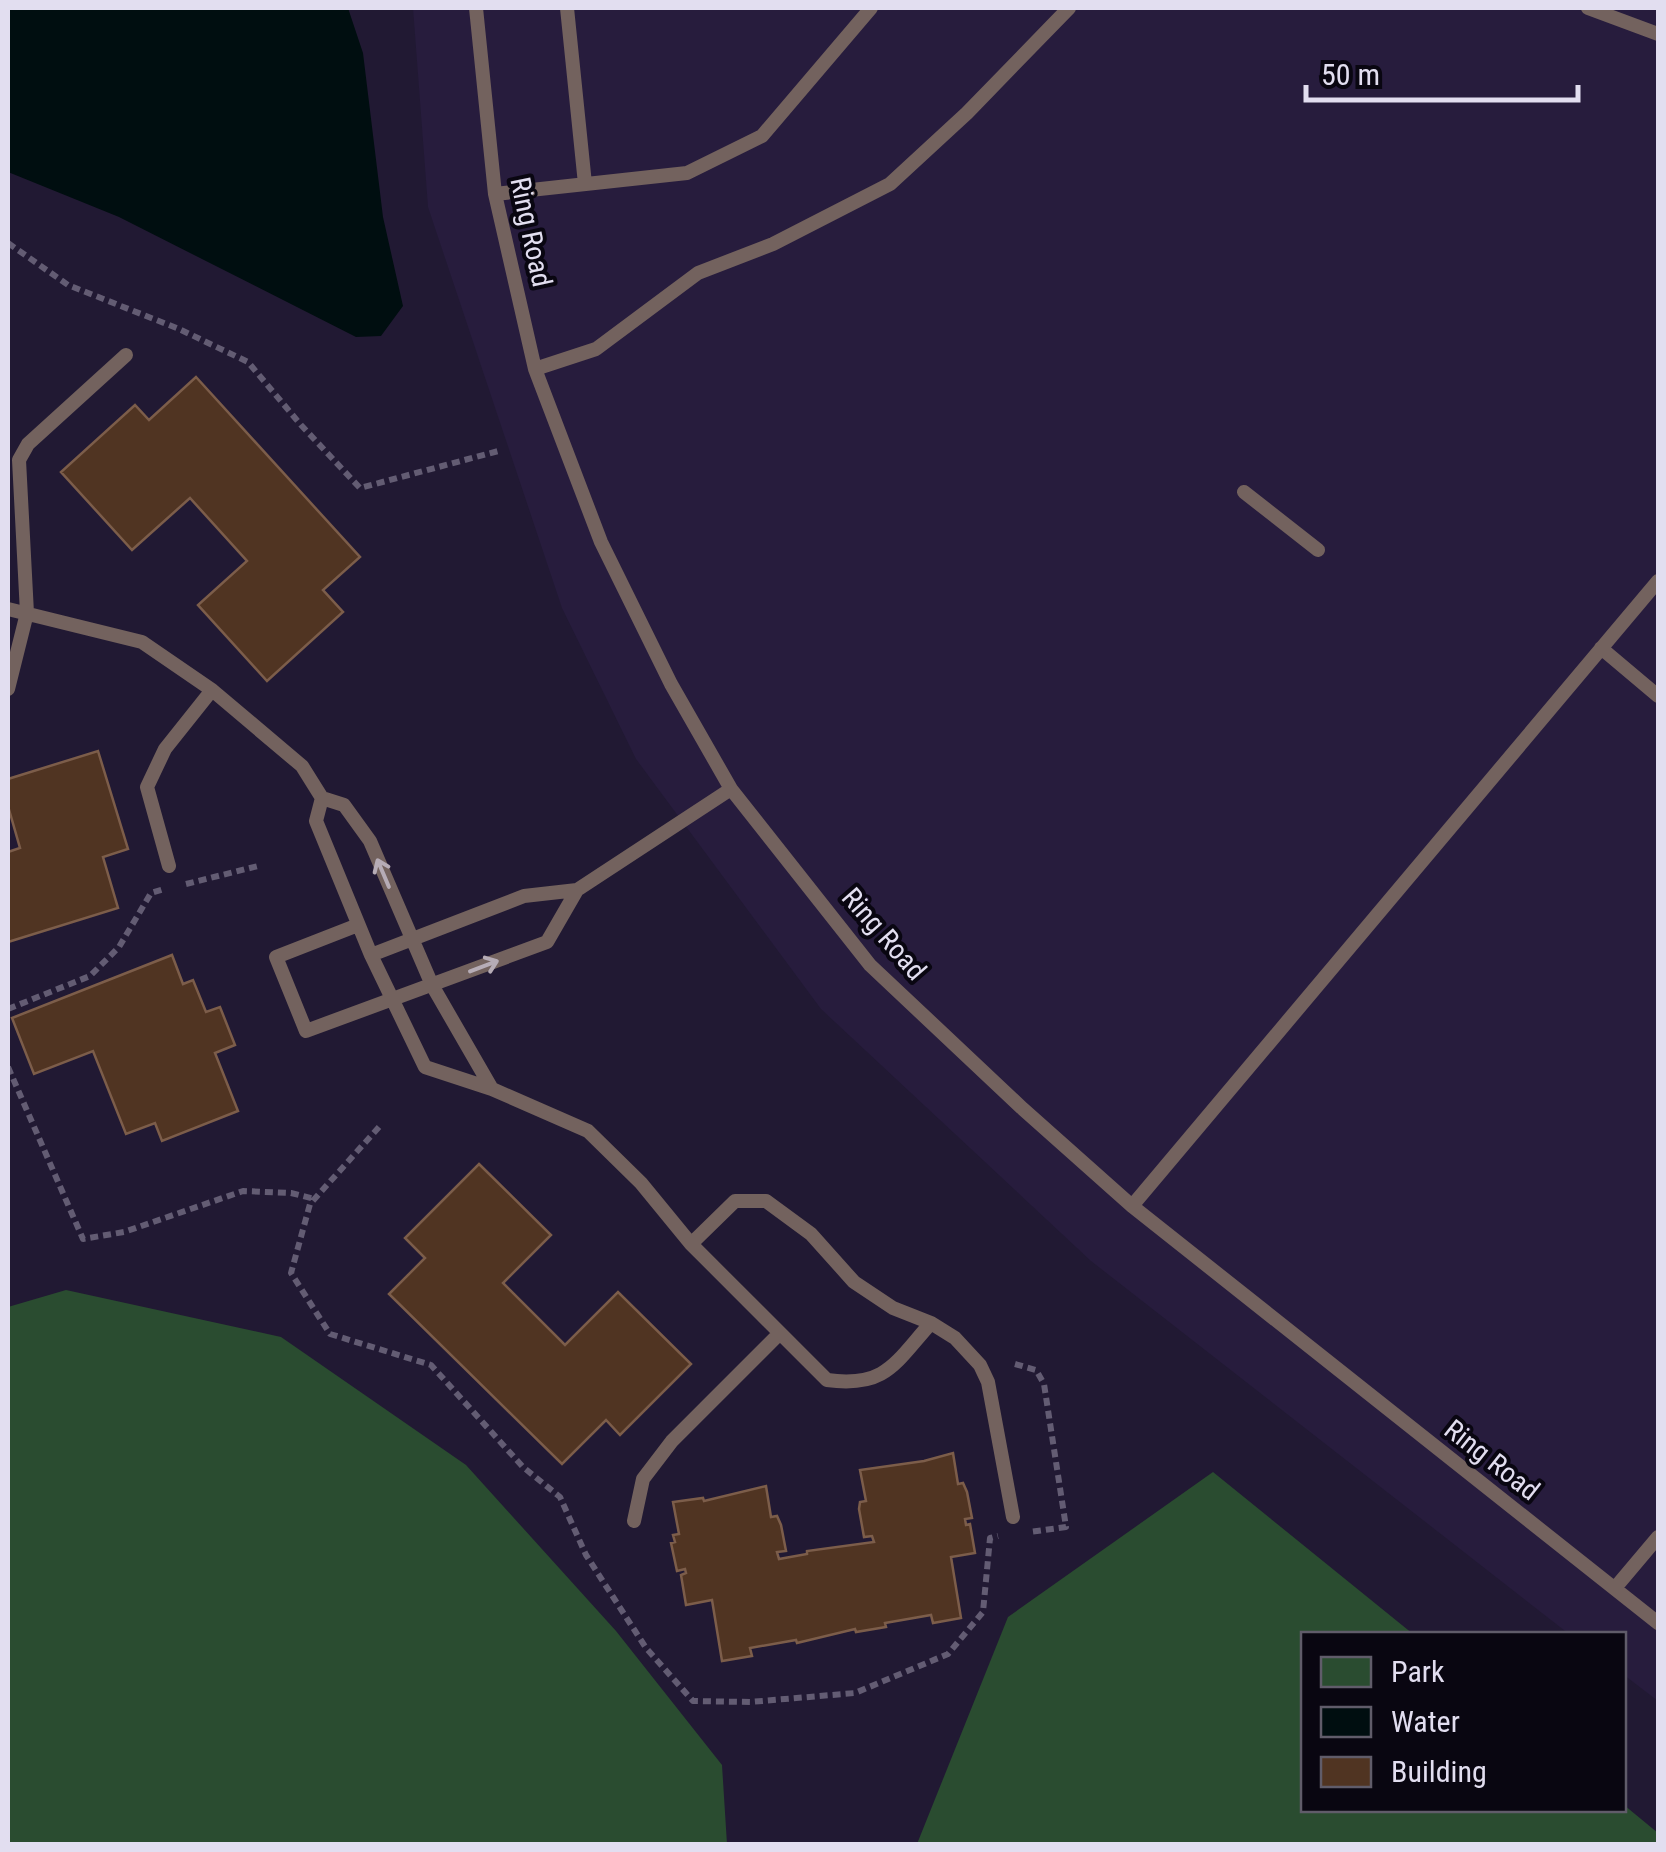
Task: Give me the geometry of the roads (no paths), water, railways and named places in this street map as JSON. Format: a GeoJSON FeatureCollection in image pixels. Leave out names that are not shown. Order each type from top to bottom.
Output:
{"type":"FeatureCollection","features":[{"type":"Feature","properties":{"kind":"lane","name":"Ring Road"},"geometry":{"type":"LineString","coordinates":[[476,8],[495,194],[536,370],[601,542],[671,684],[731,789],[870,964],[1022,1109],[1132,1206],[1658,1623]]}},
{"type":"Feature","properties":{"kind":"lane"},"geometry":{"type":"LineString","coordinates":[[567,8],[585,184]]}},
{"type":"Feature","properties":{"kind":"lane"},"geometry":{"type":"LineString","coordinates":[[495,194],[686,173],[762,136],[871,8]]}},
{"type":"Feature","properties":{"kind":"lane"},"geometry":{"type":"LineString","coordinates":[[536,370],[596,349],[698,273],[773,244],[890,184],[1070,8]]}},
{"type":"Feature","properties":{"kind":"lane"},"geometry":{"type":"LineString","coordinates":[[1588,8],[1658,34]]}},
{"type":"Feature","properties":{"kind":"lane"},"geometry":{"type":"LineString","coordinates":[[8,689],[27,613],[19,460],[28,444],[126,355]]}},
{"type":"Feature","properties":{"kind":"lane"},"geometry":{"type":"LineString","coordinates":[[1244,492],[1318,550]]}},
{"type":"Feature","properties":{"kind":"lane"},"geometry":{"type":"LineString","coordinates":[[1132,1206],[1658,581]]}},
{"type":"Feature","properties":{"kind":"lane"},"geometry":{"type":"LineString","coordinates":[[8,610],[142,642],[212,690],[302,766],[322,798],[344,805],[370,841],[432,985],[492,1089]]}},
{"type":"Feature","properties":{"kind":"lane"},"geometry":{"type":"LineString","coordinates":[[1601,648],[1658,696]]}},
{"type":"Feature","properties":{"kind":"lane"},"geometry":{"type":"LineString","coordinates":[[169,866],[147,788],[165,749],[212,690]]}},
{"type":"Feature","properties":{"kind":"lane"},"geometry":{"type":"LineString","coordinates":[[358,925],[276,957],[306,1031],[547,942],[577,890],[731,789]]}},
{"type":"Feature","properties":{"kind":"lane"},"geometry":{"type":"LineString","coordinates":[[322,798],[316,821],[371,955],[425,1067],[492,1089],[588,1130],[642,1183],[690,1244],[827,1380],[856,1384],[888,1370],[931,1324]]}},
{"type":"Feature","properties":{"kind":"lane"},"geometry":{"type":"LineString","coordinates":[[371,955],[524,896],[577,890]]}},
{"type":"Feature","properties":{"kind":"lane"},"geometry":{"type":"LineString","coordinates":[[690,1244],[735,1202],[766,1201],[811,1234],[854,1282],[893,1308],[955,1338],[980,1364],[988,1382],[1012,1517]]}},
{"type":"Feature","properties":{"kind":"lane"},"geometry":{"type":"LineString","coordinates":[[634,1521],[643,1479],[672,1441],[780,1333]]}},
{"type":"Feature","properties":{"kind":"lane"},"geometry":{"type":"LineString","coordinates":[[1614,1588],[1658,1536]]}},
{"type":"Feature","properties":{"kind":"water"},"geometry":{"type":"Polygon","coordinates":[[[8,8],[348,8],[363,53],[383,217],[403,306],[381,336],[356,337],[119,217],[8,172],[8,8]]]}}]}
